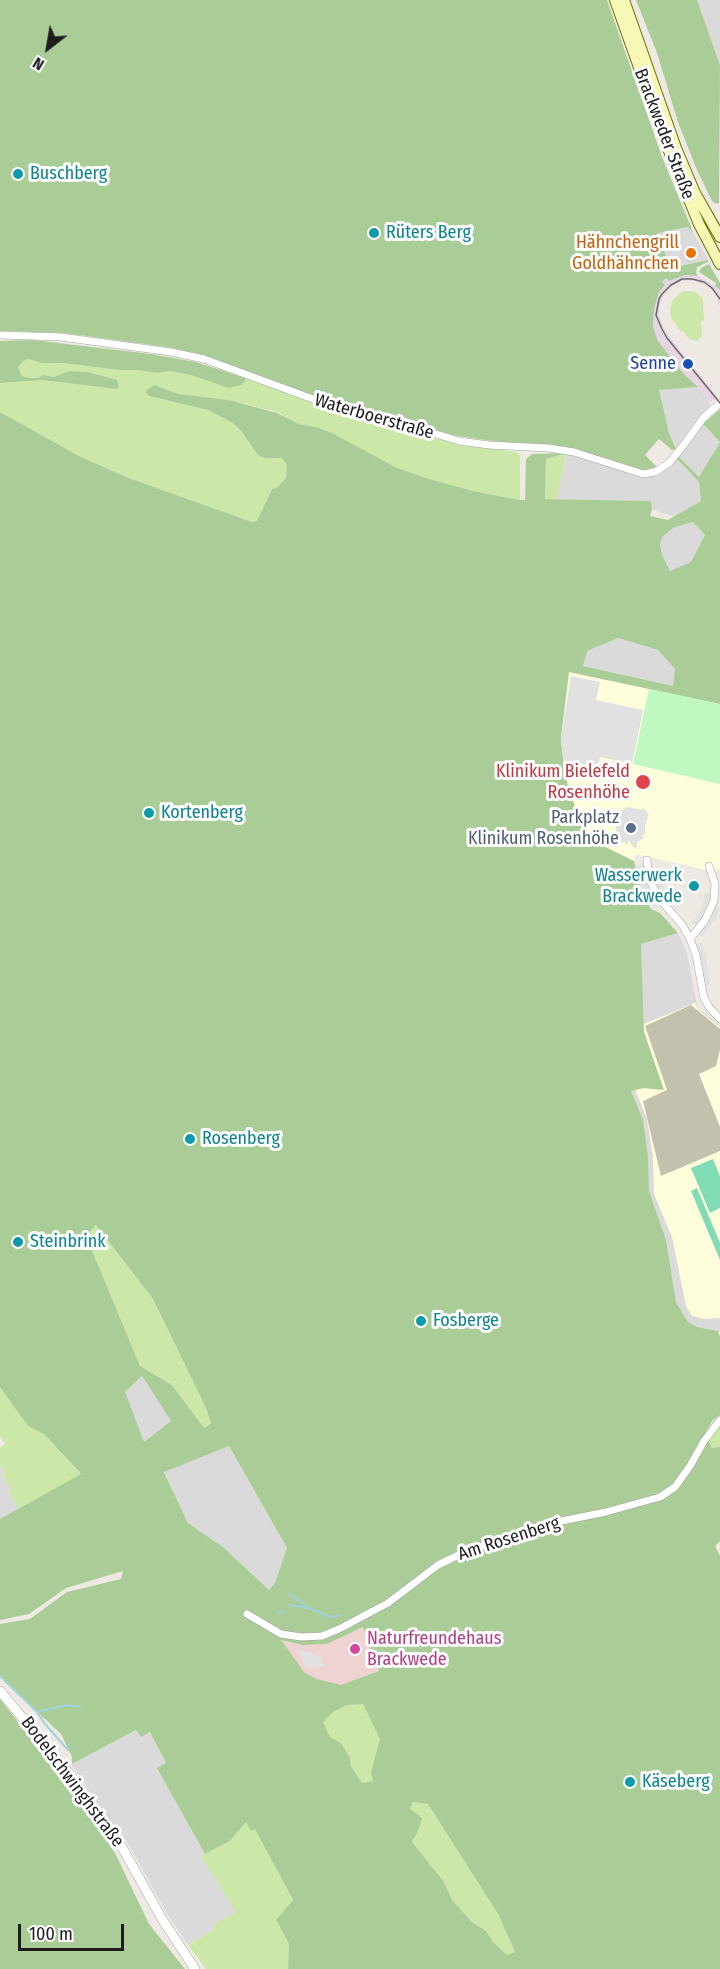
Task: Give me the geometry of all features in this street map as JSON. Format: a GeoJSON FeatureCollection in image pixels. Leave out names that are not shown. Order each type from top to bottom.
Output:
{"type":"FeatureCollection","features":[{"type":"Feature","properties":{"kind":"main road","name":"Brackweder Straße"},"geometry":{"type":"LineString","coordinates":[[615,0],[667,146],[699,224],[720,264]]}},
{"type":"Feature","properties":{"kind":"main road","name":"Brackweder Straße"},"geometry":{"type":"LineString","coordinates":[[624,0],[651,82],[682,164],[695,193],[720,237]]}},
{"type":"Feature","properties":{"kind":"street","name":"Waterboerstraße"},"geometry":{"type":"LineString","coordinates":[[0,334],[61,337],[171,352],[204,359],[313,399],[459,441],[574,452],[643,474],[655,472],[669,463],[701,421],[720,403]]}},
{"type":"Feature","properties":{"kind":"street"},"geometry":{"type":"LineString","coordinates":[[647,860],[649,878],[658,897],[683,926],[690,939],[696,955],[704,998],[720,1019]]}},
{"type":"Feature","properties":{"kind":"street"},"geometry":{"type":"LineString","coordinates":[[690,939],[705,920],[714,901],[715,884],[710,866]]}},
{"type":"Feature","properties":{"kind":"street","name":"Am Rosenberg"},"geometry":{"type":"LineString","coordinates":[[248,1614],[281,1634],[301,1637],[322,1636],[388,1603],[438,1565],[467,1551],[552,1523],[660,1497],[675,1487],[720,1420]]}},
{"type":"Feature","properties":{"kind":"street","name":"Bodelschwinghstraße"},"geometry":{"type":"LineString","coordinates":[[0,1691],[105,1820],[162,1919],[195,1969]]}},
{"type":"Feature","properties":{"kind":"shaded area"},"geometry":{"type":"Polygon","coordinates":[[[697,0],[720,0],[720,65],[697,0]]]}},
{"type":"Feature","properties":{"kind":"shaded area"},"geometry":{"type":"Polygon","coordinates":[[[688,227],[708,260],[675,267],[672,270],[658,233],[688,227]]]}},
{"type":"Feature","properties":{"kind":"shaded area"},"geometry":{"type":"Polygon","coordinates":[[[685,275],[698,276],[718,288],[720,308],[715,293],[706,285],[695,281],[683,281],[665,293],[660,304],[659,315],[669,336],[718,398],[710,402],[658,341],[653,327],[654,309],[659,292],[665,285],[662,282],[666,278],[669,281],[685,275]]]}},
{"type":"Feature","properties":{"kind":"shaded area"},"geometry":{"type":"Polygon","coordinates":[[[698,387],[711,405],[695,422],[676,449],[669,433],[658,390],[698,387]]]}},
{"type":"Feature","properties":{"kind":"shaded area"},"geometry":{"type":"Polygon","coordinates":[[[703,424],[720,442],[699,478],[679,457],[703,424]]]}},
{"type":"Feature","properties":{"kind":"shaded area"},"geometry":{"type":"Polygon","coordinates":[[[566,453],[647,477],[661,473],[677,459],[699,482],[701,501],[674,517],[652,509],[651,501],[557,499],[566,453]]]}},
{"type":"Feature","properties":{"kind":"shaded area"},"geometry":{"type":"Polygon","coordinates":[[[693,522],[705,535],[691,563],[670,571],[662,555],[660,544],[663,536],[675,527],[693,522]]]}},
{"type":"Feature","properties":{"kind":"shaded area"},"geometry":{"type":"Polygon","coordinates":[[[618,638],[658,650],[676,669],[673,686],[583,666],[587,651],[618,638]]]}},
{"type":"Feature","properties":{"kind":"shaded area","name":"Klinikum Bielefeld Rosenhöhe"},"geometry":{"type":"Polygon","coordinates":[[[568,672],[720,704],[720,870],[706,870],[636,854],[634,861],[597,843],[586,832],[570,794],[564,770],[561,738],[568,672]]]}},
{"type":"Feature","properties":{"kind":"shaded area"},"geometry":{"type":"Polygon","coordinates":[[[571,676],[600,682],[596,700],[643,710],[632,764],[600,757],[596,776],[564,769],[561,738],[571,676]]]}},
{"type":"Feature","properties":{"kind":"shaded area","name":"Parkplatz Klinikum Rosenhöhe"},"geometry":{"type":"Polygon","coordinates":[[[628,807],[641,810],[644,808],[649,815],[645,825],[645,834],[642,836],[644,838],[637,842],[637,847],[634,848],[629,840],[626,845],[624,841],[623,843],[614,838],[620,817],[619,812],[628,807]]]}},
{"type":"Feature","properties":{"kind":"shaded area"},"geometry":{"type":"Polygon","coordinates":[[[643,865],[648,887],[658,904],[653,907],[640,880],[637,866],[643,865]]]}},
{"type":"Feature","properties":{"kind":"shaded area"},"geometry":{"type":"Polygon","coordinates":[[[658,871],[663,887],[672,899],[667,903],[659,893],[652,872],[658,871]]]}},
{"type":"Feature","properties":{"kind":"shaded area"},"geometry":{"type":"Polygon","coordinates":[[[705,893],[711,893],[710,903],[696,926],[692,923],[702,908],[705,893]]]}},
{"type":"Feature","properties":{"kind":"shaded area"},"geometry":{"type":"Polygon","coordinates":[[[716,906],[720,908],[716,918],[702,937],[698,933],[711,918],[716,906]]]}},
{"type":"Feature","properties":{"kind":"shaded area"},"geometry":{"type":"Polygon","coordinates":[[[678,933],[687,953],[698,1010],[720,1026],[720,1331],[697,1327],[688,1322],[676,1302],[666,1240],[649,1191],[648,1157],[631,1090],[644,1088],[663,1090],[644,1032],[641,944],[678,933]]]}},
{"type":"Feature","properties":{"kind":"shaded area"},"geometry":{"type":"Polygon","coordinates":[[[702,943],[710,985],[705,986],[696,945],[702,943]]]}},
{"type":"Feature","properties":{"kind":"shaded area"},"geometry":{"type":"Polygon","coordinates":[[[695,1003],[698,1010],[720,1027],[720,1318],[704,1319],[692,1316],[686,1306],[672,1237],[654,1194],[653,1157],[647,1119],[635,1089],[663,1090],[644,1032],[644,1024],[695,1003]]]}},
{"type":"Feature","properties":{"kind":"shaded area"},"geometry":{"type":"Polygon","coordinates":[[[691,1005],[720,1029],[720,1050],[716,1066],[699,1074],[720,1127],[720,1151],[661,1176],[643,1101],[667,1090],[645,1026],[691,1005]]]}},
{"type":"Feature","properties":{"kind":"shaded area"},"geometry":{"type":"Polygon","coordinates":[[[142,1376],[171,1421],[144,1442],[124,1392],[142,1376]]]}},
{"type":"Feature","properties":{"kind":"shaded area"},"geometry":{"type":"Polygon","coordinates":[[[229,1446],[287,1548],[275,1583],[269,1590],[223,1547],[188,1523],[164,1471],[229,1446]]]}},
{"type":"Feature","properties":{"kind":"shaded area"},"geometry":{"type":"Polygon","coordinates":[[[0,1465],[5,1472],[2,1475],[11,1488],[9,1491],[18,1509],[0,1519],[0,1465]]]}},
{"type":"Feature","properties":{"kind":"shaded area"},"geometry":{"type":"Polygon","coordinates":[[[363,1627],[379,1672],[341,1685],[317,1679],[305,1673],[280,1640],[303,1645],[327,1644],[363,1627]]]}},
{"type":"Feature","properties":{"kind":"shaded area"},"geometry":{"type":"Polygon","coordinates":[[[298,1651],[320,1656],[325,1666],[306,1668],[298,1651]]]}},
{"type":"Feature","properties":{"kind":"shaded area"},"geometry":{"type":"Polygon","coordinates":[[[137,1730],[150,1732],[166,1763],[158,1768],[205,1854],[201,1856],[236,1912],[213,1925],[215,1928],[188,1945],[169,1917],[129,1845],[72,1766],[137,1730]]]}},
{"type":"Feature","properties":{"kind":"green space"},"geometry":{"type":"Polygon","coordinates":[[[0,0],[607,0],[662,157],[693,232],[688,227],[658,233],[671,270],[675,267],[708,260],[697,267],[698,276],[685,275],[669,281],[666,278],[662,282],[665,285],[659,292],[654,309],[653,327],[658,341],[683,373],[698,387],[659,390],[669,433],[676,449],[672,450],[659,439],[645,455],[657,467],[643,470],[567,447],[499,442],[451,435],[390,415],[314,396],[204,355],[167,347],[64,333],[0,331],[0,0]]]}},
{"type":"Feature","properties":{"kind":"green space"},"geometry":{"type":"Polygon","coordinates":[[[636,0],[697,0],[720,65],[719,203],[712,201],[697,170],[678,122],[657,53],[636,0]]]}},
{"type":"Feature","properties":{"kind":"green space"},"geometry":{"type":"Polygon","coordinates":[[[709,264],[720,283],[720,290],[715,286],[716,283],[699,272],[701,268],[709,264]]]}},
{"type":"Feature","properties":{"kind":"green space"},"geometry":{"type":"Polygon","coordinates":[[[683,291],[694,291],[703,301],[702,336],[697,341],[689,339],[683,331],[681,332],[671,318],[672,301],[683,291]]]}},
{"type":"Feature","properties":{"kind":"green space"},"geometry":{"type":"Polygon","coordinates":[[[33,340],[151,354],[196,362],[245,378],[245,381],[241,385],[229,388],[191,375],[170,371],[158,373],[119,370],[63,363],[42,363],[28,359],[18,367],[22,376],[38,378],[43,375],[54,377],[69,371],[88,372],[117,380],[119,386],[117,389],[42,380],[0,383],[0,341],[33,340]]]}},
{"type":"Feature","properties":{"kind":"green space"},"geometry":{"type":"Polygon","coordinates":[[[23,360],[42,363],[63,363],[119,370],[158,373],[170,371],[245,381],[245,378],[320,405],[424,436],[517,452],[520,456],[520,500],[473,491],[395,467],[316,427],[299,424],[277,412],[229,400],[179,394],[161,387],[149,396],[208,410],[233,423],[265,458],[282,458],[288,465],[286,478],[278,487],[272,489],[257,521],[252,522],[126,477],[81,457],[0,412],[0,383],[42,380],[117,389],[119,386],[117,380],[88,372],[69,371],[54,377],[43,375],[38,378],[22,376],[18,367],[23,360]]]}},
{"type":"Feature","properties":{"kind":"green space"},"geometry":{"type":"Polygon","coordinates":[[[154,385],[179,394],[229,400],[277,413],[299,424],[332,433],[395,467],[473,491],[520,500],[525,500],[526,459],[532,454],[566,453],[546,459],[545,499],[651,501],[650,516],[668,520],[701,501],[699,482],[677,459],[679,457],[699,477],[720,442],[720,704],[569,672],[561,738],[564,770],[570,794],[586,832],[597,843],[634,861],[642,894],[651,909],[660,913],[678,933],[641,944],[644,1032],[664,1090],[644,1088],[631,1091],[643,1120],[648,1157],[649,1191],[666,1240],[676,1302],[688,1322],[697,1327],[718,1331],[720,1337],[720,1415],[713,1420],[705,1433],[712,1448],[720,1447],[720,1541],[715,1546],[720,1556],[720,1969],[288,1969],[289,1944],[276,1920],[293,1900],[255,1829],[251,1831],[246,1822],[230,1841],[205,1854],[157,1768],[166,1763],[150,1732],[141,1737],[136,1730],[72,1764],[72,1757],[61,1734],[0,1677],[0,1624],[30,1619],[67,1592],[121,1579],[123,1571],[66,1588],[29,1614],[0,1620],[0,1519],[81,1474],[45,1435],[28,1426],[0,1387],[0,412],[81,457],[126,477],[252,522],[257,521],[272,489],[278,487],[286,478],[287,465],[282,458],[265,458],[258,455],[233,423],[208,410],[149,396],[146,392],[154,385]],[[693,522],[675,527],[663,536],[660,544],[662,555],[670,571],[691,562],[705,535],[693,522]],[[618,638],[587,651],[583,666],[673,686],[675,669],[658,650],[618,638]],[[96,1225],[86,1236],[140,1366],[172,1385],[204,1428],[211,1423],[206,1408],[153,1299],[96,1225]],[[142,1376],[125,1392],[144,1442],[171,1421],[142,1376]],[[229,1446],[164,1472],[188,1523],[223,1547],[269,1590],[275,1583],[287,1548],[229,1446]],[[363,1627],[327,1644],[303,1645],[281,1640],[305,1673],[317,1679],[341,1685],[379,1671],[363,1627]],[[363,1704],[347,1705],[333,1712],[323,1722],[330,1737],[342,1744],[350,1758],[351,1766],[362,1783],[373,1781],[371,1773],[380,1739],[363,1704]],[[413,1802],[410,1809],[422,1818],[412,1842],[444,1882],[452,1900],[472,1922],[486,1931],[494,1943],[507,1955],[515,1952],[498,1914],[428,1804],[413,1802]]]}},
{"type":"Feature","properties":{"kind":"green space"},"geometry":{"type":"Polygon","coordinates":[[[720,409],[720,442],[703,424],[720,409]]]}},
{"type":"Feature","properties":{"kind":"green space"},"geometry":{"type":"Polygon","coordinates":[[[566,453],[557,499],[545,499],[546,459],[566,453]]]}},
{"type":"Feature","properties":{"kind":"green space"},"geometry":{"type":"Polygon","coordinates":[[[649,689],[720,704],[720,784],[633,764],[649,689]]]}},
{"type":"Feature","properties":{"kind":"green space"},"geometry":{"type":"Polygon","coordinates":[[[713,1159],[720,1176],[720,1208],[710,1213],[691,1168],[713,1159]]]}},
{"type":"Feature","properties":{"kind":"green space"},"geometry":{"type":"Polygon","coordinates":[[[697,1188],[720,1243],[720,1260],[691,1191],[697,1188]]]}},
{"type":"Feature","properties":{"kind":"green space"},"geometry":{"type":"Polygon","coordinates":[[[96,1225],[153,1299],[206,1408],[211,1422],[203,1429],[172,1385],[140,1366],[86,1236],[96,1225]]]}},
{"type":"Feature","properties":{"kind":"green space"},"geometry":{"type":"Polygon","coordinates":[[[0,1387],[28,1426],[45,1435],[81,1475],[18,1509],[9,1491],[11,1488],[2,1475],[5,1472],[0,1465],[0,1448],[5,1444],[0,1436],[0,1387]]]}},
{"type":"Feature","properties":{"kind":"green space"},"geometry":{"type":"Polygon","coordinates":[[[720,1425],[720,1447],[712,1448],[709,1442],[720,1425]]]}},
{"type":"Feature","properties":{"kind":"green space"},"geometry":{"type":"Polygon","coordinates":[[[0,1699],[86,1809],[115,1853],[149,1924],[185,1969],[0,1969],[0,1699]]]}},
{"type":"Feature","properties":{"kind":"green space"},"geometry":{"type":"Polygon","coordinates":[[[363,1704],[381,1739],[371,1773],[374,1781],[362,1783],[343,1745],[330,1737],[322,1722],[333,1712],[347,1705],[363,1704]]]}},
{"type":"Feature","properties":{"kind":"green space"},"geometry":{"type":"Polygon","coordinates":[[[413,1802],[428,1804],[498,1914],[515,1952],[507,1956],[486,1931],[472,1922],[452,1900],[444,1882],[412,1842],[418,1831],[409,1809],[413,1802]]]}},
{"type":"Feature","properties":{"kind":"green space"},"geometry":{"type":"Polygon","coordinates":[[[246,1821],[255,1828],[293,1901],[276,1920],[289,1944],[288,1969],[206,1969],[188,1945],[214,1929],[213,1925],[236,1912],[201,1856],[230,1841],[246,1821]]]}},
{"type":"Feature","properties":{"kind":"waterway"},"geometry":{"type":"LineString","coordinates":[[290,1594],[310,1608]]}},
{"type":"Feature","properties":{"kind":"waterway"},"geometry":{"type":"LineString","coordinates":[[290,1605],[307,1608],[331,1617],[340,1615]]}},
{"type":"Feature","properties":{"kind":"waterway"},"geometry":{"type":"LineString","coordinates":[[278,1614],[283,1610]]}},
{"type":"Feature","properties":{"kind":"waterway"},"geometry":{"type":"LineString","coordinates":[[0,1676],[37,1712],[68,1750]]}},
{"type":"Feature","properties":{"kind":"waterway"},"geometry":{"type":"LineString","coordinates":[[37,1712],[67,1705],[80,1707]]}},
{"type":"Feature","properties":{"kind":"tram line"},"geometry":{"type":"LineString","coordinates":[[720,299],[704,282],[682,279],[662,294],[656,315],[667,338],[720,403]]}},
{"type":"Feature","properties":{"kind":"place","name":"Buschberg"},"geometry":{"type":"Point","coordinates":[18,174]}},
{"type":"Feature","properties":{"kind":"place","name":"Rüters Berg"},"geometry":{"type":"Point","coordinates":[374,233]}},
{"type":"Feature","properties":{"kind":"place","name":"Hähnchengrill Goldhähnchen"},"geometry":{"type":"Point","coordinates":[691,253]}},
{"type":"Feature","properties":{"kind":"place","name":"Senne"},"geometry":{"type":"Point","coordinates":[688,364]}},
{"type":"Feature","properties":{"kind":"place","name":"Klinikum Bielefeld Rosenhöhe"},"geometry":{"type":"Point","coordinates":[643,782]}},
{"type":"Feature","properties":{"kind":"place","name":"Kortenberg"},"geometry":{"type":"Point","coordinates":[149,813]}},
{"type":"Feature","properties":{"kind":"place","name":"Parkplatz Klinikum Rosenhöhe"},"geometry":{"type":"Point","coordinates":[631,828]}},
{"type":"Feature","properties":{"kind":"place","name":"Wasserwerk Brackwede"},"geometry":{"type":"Point","coordinates":[694,886]}},
{"type":"Feature","properties":{"kind":"place","name":"Rosenberg"},"geometry":{"type":"Point","coordinates":[190,1139]}},
{"type":"Feature","properties":{"kind":"place","name":"Steinbrink"},"geometry":{"type":"Point","coordinates":[18,1242]}},
{"type":"Feature","properties":{"kind":"place","name":"Fosberge"},"geometry":{"type":"Point","coordinates":[421,1321]}},
{"type":"Feature","properties":{"kind":"place","name":"Naturfreundehaus Brackwede"},"geometry":{"type":"Point","coordinates":[355,1649]}},
{"type":"Feature","properties":{"kind":"place","name":"Käseberg"},"geometry":{"type":"Point","coordinates":[630,1782]}}]}
